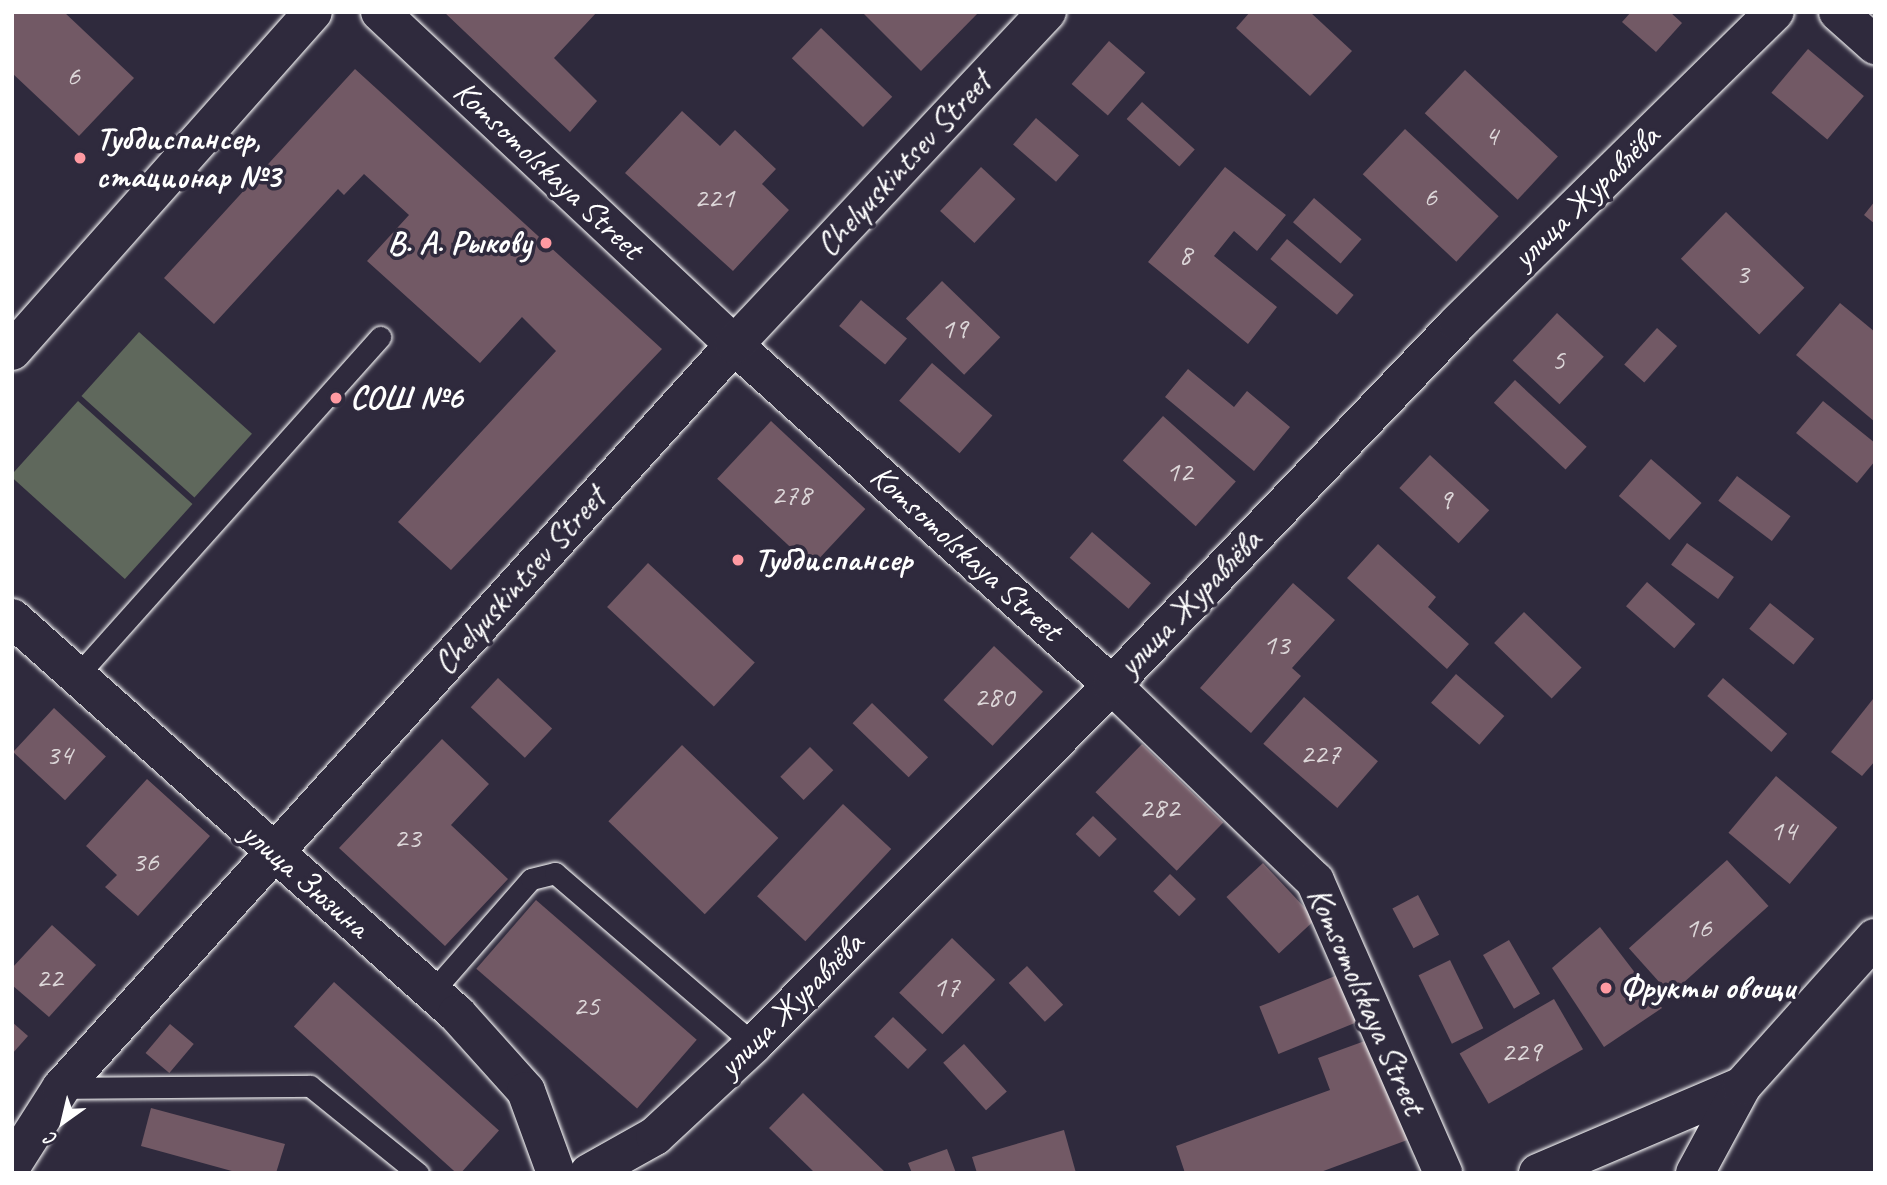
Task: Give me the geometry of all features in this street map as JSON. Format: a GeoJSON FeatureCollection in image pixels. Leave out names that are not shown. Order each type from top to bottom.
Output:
{"type":"FeatureCollection","features":[{"type":"Feature","properties":{"kind":"street"},"geometry":{"type":"LineString","coordinates":[[12,351],[313,12]]}},
{"type":"Feature","properties":{"kind":"street","name":"Komsomolskaya Street"},"geometry":{"type":"LineString","coordinates":[[380,12],[734,345],[1112,685],[1315,881],[1443,1173]]}},
{"type":"Feature","properties":{"kind":"street","name":"Chelyuskintsev Street"},"geometry":{"type":"LineString","coordinates":[[12,1165],[61,1088],[734,345],[1047,12]]}},
{"type":"Feature","properties":{"kind":"street","name":"улица Журавлёва"},"geometry":{"type":"LineString","coordinates":[[589,1173],[655,1136],[754,1044],[1112,685],[1458,323],[1775,12]]}},
{"type":"Feature","properties":{"kind":"street"},"geometry":{"type":"LineString","coordinates":[[1838,12],[1875,45]]}},
{"type":"Feature","properties":{"kind":"street","name":"улица Зюзина"},"geometry":{"type":"LineString","coordinates":[[12,618],[457,1014],[526,1091],[556,1173]]}},
{"type":"Feature","properties":{"kind":"street"},"geometry":{"type":"LineString","coordinates":[[1695,1173],[1742,1086],[1875,938]]}},
{"type":"Feature","properties":{"kind":"street"},"geometry":{"type":"LineString","coordinates":[[1538,1173],[1742,1086]]}},
{"type":"Feature","properties":{"kind":"lane"},"geometry":{"type":"LineString","coordinates":[[77,676],[380,337]]}},
{"type":"Feature","properties":{"kind":"lane"},"geometry":{"type":"LineString","coordinates":[[432,992],[531,879],[555,873],[754,1044]]}},
{"type":"Feature","properties":{"kind":"lane"},"geometry":{"type":"LineString","coordinates":[[61,1088],[310,1086],[418,1173]]}},
{"type":"Feature","properties":{"kind":"green space"},"geometry":{"type":"Polygon","coordinates":[[[139,332],[252,434],[194,498],[81,396],[139,332]]]}},
{"type":"Feature","properties":{"kind":"green space"},"geometry":{"type":"Polygon","coordinates":[[[78,401],[192,504],[125,579],[12,477],[78,401]]]}},
{"type":"Feature","properties":{"kind":"building"},"geometry":{"type":"Polygon","coordinates":[[[12,12],[64,12],[134,78],[79,136],[12,73],[12,12]]]}},
{"type":"Feature","properties":{"kind":"building"},"geometry":{"type":"Polygon","coordinates":[[[444,12],[597,12],[554,58],[597,101],[570,132],[444,12]]]}},
{"type":"Feature","properties":{"kind":"building"},"geometry":{"type":"Polygon","coordinates":[[[862,12],[979,12],[921,71],[862,12]]]}},
{"type":"Feature","properties":{"kind":"building"},"geometry":{"type":"Polygon","coordinates":[[[1250,12],[1310,12],[1352,51],[1310,96],[1236,28],[1250,12]]]}},
{"type":"Feature","properties":{"kind":"building"},"geometry":{"type":"Polygon","coordinates":[[[1631,12],[1670,12],[1682,23],[1656,52],[1622,22],[1631,12]]]}},
{"type":"Feature","properties":{"kind":"building"},"geometry":{"type":"Polygon","coordinates":[[[821,28],[892,97],[863,127],[792,58],[821,28]]]}},
{"type":"Feature","properties":{"kind":"building"},"geometry":{"type":"Polygon","coordinates":[[[1109,41],[1145,72],[1108,116],[1072,84],[1109,41]]]}},
{"type":"Feature","properties":{"kind":"building"},"geometry":{"type":"Polygon","coordinates":[[[1808,49],[1864,96],[1827,140],[1771,93],[1808,49]]]}},
{"type":"Feature","properties":{"kind":"building"},"geometry":{"type":"Polygon","coordinates":[[[355,69],[662,349],[451,570],[398,522],[556,351],[522,317],[480,363],[367,261],[409,215],[364,174],[344,195],[338,189],[214,324],[164,278],[355,69]]]}},
{"type":"Feature","properties":{"kind":"building"},"geometry":{"type":"Polygon","coordinates":[[[1465,70],[1558,157],[1518,200],[1425,113],[1465,70]]]}},
{"type":"Feature","properties":{"kind":"building"},"geometry":{"type":"Polygon","coordinates":[[[1142,102],[1195,150],[1179,167],[1127,119],[1142,102]]]}},
{"type":"Feature","properties":{"kind":"building"},"geometry":{"type":"Polygon","coordinates":[[[682,111],[720,146],[735,130],[776,169],[762,184],[789,210],[733,271],[625,173],[682,111]]]}},
{"type":"Feature","properties":{"kind":"building"},"geometry":{"type":"Polygon","coordinates":[[[1036,118],[1079,155],[1056,182],[1013,144],[1036,118]]]}},
{"type":"Feature","properties":{"kind":"building"},"geometry":{"type":"Polygon","coordinates":[[[1405,129],[1499,216],[1456,262],[1363,174],[1405,129]]]}},
{"type":"Feature","properties":{"kind":"building"},"geometry":{"type":"Polygon","coordinates":[[[981,167],[1015,199],[974,243],[940,211],[981,167]]]}},
{"type":"Feature","properties":{"kind":"building"},"geometry":{"type":"Polygon","coordinates":[[[1225,167],[1286,215],[1257,251],[1234,231],[1214,256],[1277,307],[1248,344],[1148,262],[1225,167]]]}},
{"type":"Feature","properties":{"kind":"building"},"geometry":{"type":"Polygon","coordinates":[[[1314,198],[1362,239],[1341,263],[1293,222],[1314,198]]]}},
{"type":"Feature","properties":{"kind":"building"},"geometry":{"type":"Polygon","coordinates":[[[1875,201],[1875,224],[1864,215],[1875,201]]]}},
{"type":"Feature","properties":{"kind":"building"},"geometry":{"type":"Polygon","coordinates":[[[1726,212],[1804,288],[1759,334],[1681,259],[1726,212]]]}},
{"type":"Feature","properties":{"kind":"building"},"geometry":{"type":"Polygon","coordinates":[[[1287,239],[1354,295],[1337,315],[1270,259],[1287,239]]]}},
{"type":"Feature","properties":{"kind":"building"},"geometry":{"type":"Polygon","coordinates":[[[942,281],[1000,337],[964,375],[906,318],[942,281]]]}},
{"type":"Feature","properties":{"kind":"building"},"geometry":{"type":"Polygon","coordinates":[[[861,300],[907,339],[885,365],[839,326],[861,300]]]}},
{"type":"Feature","properties":{"kind":"building"},"geometry":{"type":"Polygon","coordinates":[[[1840,303],[1875,332],[1875,422],[1796,355],[1840,303]]]}},
{"type":"Feature","properties":{"kind":"building"},"geometry":{"type":"Polygon","coordinates":[[[1557,313],[1604,357],[1559,404],[1513,361],[1557,313]]]}},
{"type":"Feature","properties":{"kind":"building"},"geometry":{"type":"Polygon","coordinates":[[[1657,328],[1677,346],[1644,382],[1624,364],[1657,328]]]}},
{"type":"Feature","properties":{"kind":"building"},"geometry":{"type":"Polygon","coordinates":[[[932,363],[992,415],[960,453],[899,401],[932,363]]]}},
{"type":"Feature","properties":{"kind":"building"},"geometry":{"type":"Polygon","coordinates":[[[1188,369],[1234,407],[1247,391],[1290,427],[1254,471],[1165,397],[1188,369]]]}},
{"type":"Feature","properties":{"kind":"building"},"geometry":{"type":"Polygon","coordinates":[[[1515,380],[1587,447],[1566,470],[1494,403],[1515,380]]]}},
{"type":"Feature","properties":{"kind":"building"},"geometry":{"type":"Polygon","coordinates":[[[1823,401],[1875,443],[1875,461],[1857,483],[1796,433],[1823,401]]]}},
{"type":"Feature","properties":{"kind":"building"},"geometry":{"type":"Polygon","coordinates":[[[1163,416],[1236,482],[1196,526],[1123,461],[1163,416]]]}},
{"type":"Feature","properties":{"kind":"building"},"geometry":{"type":"Polygon","coordinates":[[[771,421],[865,509],[811,567],[717,479],[771,421]]]}},
{"type":"Feature","properties":{"kind":"building"},"geometry":{"type":"Polygon","coordinates":[[[1430,455],[1489,510],[1459,543],[1399,488],[1430,455]]]}},
{"type":"Feature","properties":{"kind":"building"},"geometry":{"type":"Polygon","coordinates":[[[1651,459],[1702,503],[1669,540],[1619,496],[1651,459]]]}},
{"type":"Feature","properties":{"kind":"building"},"geometry":{"type":"Polygon","coordinates":[[[1737,476],[1791,516],[1772,541],[1718,501],[1737,476]]]}},
{"type":"Feature","properties":{"kind":"building"},"geometry":{"type":"Polygon","coordinates":[[[1092,532],[1151,583],[1129,609],[1070,558],[1092,532]]]}},
{"type":"Feature","properties":{"kind":"building"},"geometry":{"type":"Polygon","coordinates":[[[1687,543],[1734,577],[1718,599],[1671,565],[1687,543]]]}},
{"type":"Feature","properties":{"kind":"building"},"geometry":{"type":"Polygon","coordinates":[[[1378,544],[1436,597],[1428,607],[1469,644],[1447,669],[1347,578],[1378,544]]]}},
{"type":"Feature","properties":{"kind":"building"},"geometry":{"type":"Polygon","coordinates":[[[648,563],[755,663],[714,706],[607,607],[648,563]]]}},
{"type":"Feature","properties":{"kind":"building"},"geometry":{"type":"Polygon","coordinates":[[[1647,582],[1695,624],[1674,648],[1626,606],[1647,582]]]}},
{"type":"Feature","properties":{"kind":"building"},"geometry":{"type":"Polygon","coordinates":[[[1293,583],[1335,620],[1292,668],[1301,676],[1251,733],[1200,688],[1293,583]]]}},
{"type":"Feature","properties":{"kind":"building"},"geometry":{"type":"Polygon","coordinates":[[[1770,603],[1814,639],[1794,665],[1749,629],[1770,603]]]}},
{"type":"Feature","properties":{"kind":"building"},"geometry":{"type":"Polygon","coordinates":[[[1524,612],[1582,668],[1552,699],[1494,643],[1524,612]]]}},
{"type":"Feature","properties":{"kind":"building"},"geometry":{"type":"Polygon","coordinates":[[[994,646],[1043,692],[993,746],[944,700],[994,646]]]}},
{"type":"Feature","properties":{"kind":"building"},"geometry":{"type":"Polygon","coordinates":[[[1456,674],[1504,716],[1479,745],[1431,703],[1456,674]]]}},
{"type":"Feature","properties":{"kind":"building"},"geometry":{"type":"Polygon","coordinates":[[[498,678],[552,728],[525,758],[471,707],[498,678]]]}},
{"type":"Feature","properties":{"kind":"building"},"geometry":{"type":"Polygon","coordinates":[[[1723,678],[1787,734],[1771,752],[1707,696],[1723,678]]]}},
{"type":"Feature","properties":{"kind":"building"},"geometry":{"type":"Polygon","coordinates":[[[1304,697],[1378,761],[1337,808],[1263,744],[1304,697]]]}},
{"type":"Feature","properties":{"kind":"building"},"geometry":{"type":"Polygon","coordinates":[[[1873,699],[1875,761],[1862,776],[1831,752],[1873,699]]]}},
{"type":"Feature","properties":{"kind":"building"},"geometry":{"type":"Polygon","coordinates":[[[872,703],[928,757],[909,777],[853,723],[872,703]]]}},
{"type":"Feature","properties":{"kind":"building"},"geometry":{"type":"Polygon","coordinates":[[[54,708],[106,756],[65,800],[13,752],[54,708]]]}},
{"type":"Feature","properties":{"kind":"building"},"geometry":{"type":"Polygon","coordinates":[[[442,739],[489,784],[451,825],[508,879],[445,946],[339,848],[442,739]]]}},
{"type":"Feature","properties":{"kind":"building"},"geometry":{"type":"Polygon","coordinates":[[[1142,744],[1223,822],[1177,871],[1095,792],[1142,744]]]}},
{"type":"Feature","properties":{"kind":"building"},"geometry":{"type":"Polygon","coordinates":[[[682,745],[778,838],[705,914],[608,821],[682,745]]]}},
{"type":"Feature","properties":{"kind":"building"},"geometry":{"type":"Polygon","coordinates":[[[810,747],[833,770],[804,800],[780,777],[810,747]]]}},
{"type":"Feature","properties":{"kind":"building"},"geometry":{"type":"Polygon","coordinates":[[[1776,776],[1837,827],[1790,884],[1728,833],[1776,776]]]}},
{"type":"Feature","properties":{"kind":"building"},"geometry":{"type":"Polygon","coordinates":[[[147,779],[210,836],[138,916],[105,887],[117,875],[86,846],[147,779]]]}},
{"type":"Feature","properties":{"kind":"building"},"geometry":{"type":"Polygon","coordinates":[[[843,804],[891,849],[805,941],[757,896],[843,804]]]}},
{"type":"Feature","properties":{"kind":"building"},"geometry":{"type":"Polygon","coordinates":[[[1093,816],[1117,839],[1099,857],[1076,834],[1093,816]]]}},
{"type":"Feature","properties":{"kind":"building"},"geometry":{"type":"Polygon","coordinates":[[[1727,860],[1768,906],[1670,994],[1629,948],[1727,860]]]}},
{"type":"Feature","properties":{"kind":"building"},"geometry":{"type":"Polygon","coordinates":[[[1263,863],[1316,919],[1279,953],[1226,897],[1263,863]]]}},
{"type":"Feature","properties":{"kind":"building"},"geometry":{"type":"Polygon","coordinates":[[[1170,874],[1196,899],[1179,916],[1153,891],[1170,874]]]}},
{"type":"Feature","properties":{"kind":"building"},"geometry":{"type":"Polygon","coordinates":[[[1418,895],[1439,935],[1414,948],[1392,909],[1418,895]]]}},
{"type":"Feature","properties":{"kind":"building"},"geometry":{"type":"Polygon","coordinates":[[[536,900],[697,1040],[637,1108],[476,969],[536,900]]]}},
{"type":"Feature","properties":{"kind":"building"},"geometry":{"type":"Polygon","coordinates":[[[52,925],[96,965],[49,1017],[12,985],[12,968],[52,925]]]}},
{"type":"Feature","properties":{"kind":"building","name":"Фрукты овощи"},"geometry":{"type":"Polygon","coordinates":[[[1600,927],[1662,1008],[1604,1047],[1552,968],[1600,927]]]}},
{"type":"Feature","properties":{"kind":"building"},"geometry":{"type":"Polygon","coordinates":[[[952,938],[995,980],[942,1034],[899,993],[952,938]]]}},
{"type":"Feature","properties":{"kind":"building"},"geometry":{"type":"Polygon","coordinates":[[[1509,940],[1540,994],[1514,1009],[1483,955],[1509,940]]]}},
{"type":"Feature","properties":{"kind":"building"},"geometry":{"type":"Polygon","coordinates":[[[1450,960],[1483,1028],[1452,1044],[1419,975],[1450,960]]]}},
{"type":"Feature","properties":{"kind":"building"},"geometry":{"type":"Polygon","coordinates":[[[1027,966],[1063,1005],[1045,1022],[1009,983],[1027,966]]]}},
{"type":"Feature","properties":{"kind":"building"},"geometry":{"type":"Polygon","coordinates":[[[1340,974],[1359,1021],[1278,1054],[1259,1007],[1340,974]]]}},
{"type":"Feature","properties":{"kind":"building"},"geometry":{"type":"Polygon","coordinates":[[[334,982],[499,1131],[461,1173],[456,1173],[294,1027],[334,982]]]}},
{"type":"Feature","properties":{"kind":"building"},"geometry":{"type":"Polygon","coordinates":[[[1554,999],[1583,1049],[1489,1104],[1460,1054],[1554,999]]]}},
{"type":"Feature","properties":{"kind":"building"},"geometry":{"type":"Polygon","coordinates":[[[893,1017],[927,1050],[908,1069],[874,1036],[893,1017]]]}},
{"type":"Feature","properties":{"kind":"building"},"geometry":{"type":"Polygon","coordinates":[[[12,1022],[28,1036],[12,1054],[12,1022]]]}},
{"type":"Feature","properties":{"kind":"building"},"geometry":{"type":"Polygon","coordinates":[[[170,1024],[194,1044],[169,1073],[146,1053],[170,1024]]]}},
{"type":"Feature","properties":{"kind":"building"},"geometry":{"type":"Polygon","coordinates":[[[1373,1038],[1410,1139],[1318,1173],[1185,1173],[1176,1146],[1330,1090],[1318,1058],[1373,1038]]]}},
{"type":"Feature","properties":{"kind":"building"},"geometry":{"type":"Polygon","coordinates":[[[964,1044],[1007,1092],[986,1110],[943,1063],[964,1044]]]}},
{"type":"Feature","properties":{"kind":"building"},"geometry":{"type":"Polygon","coordinates":[[[803,1093],[886,1173],[815,1173],[769,1128],[803,1093]]]}},
{"type":"Feature","properties":{"kind":"building"},"geometry":{"type":"Polygon","coordinates":[[[151,1108],[285,1144],[276,1173],[239,1173],[141,1146],[151,1108]]]}},
{"type":"Feature","properties":{"kind":"building"},"geometry":{"type":"Polygon","coordinates":[[[1064,1130],[1076,1173],[977,1173],[972,1157],[1064,1130]]]}},
{"type":"Feature","properties":{"kind":"building"},"geometry":{"type":"Polygon","coordinates":[[[947,1149],[956,1173],[912,1173],[908,1163],[947,1149]]]}},
{"type":"Feature","properties":{"kind":"place","name":"Тубдиспансер, стационар №3"},"geometry":{"type":"Point","coordinates":[80,158]}},
{"type":"Feature","properties":{"kind":"place","name":"В. А. Рыкову"},"geometry":{"type":"Point","coordinates":[546,243]}},
{"type":"Feature","properties":{"kind":"place","name":"СОШ №6"},"geometry":{"type":"Point","coordinates":[336,398]}},
{"type":"Feature","properties":{"kind":"place","name":"Тубдиспансер"},"geometry":{"type":"Point","coordinates":[738,560]}},
{"type":"Feature","properties":{"kind":"place","name":"Фрукты овощи"},"geometry":{"type":"Point","coordinates":[1606,988]}}]}
